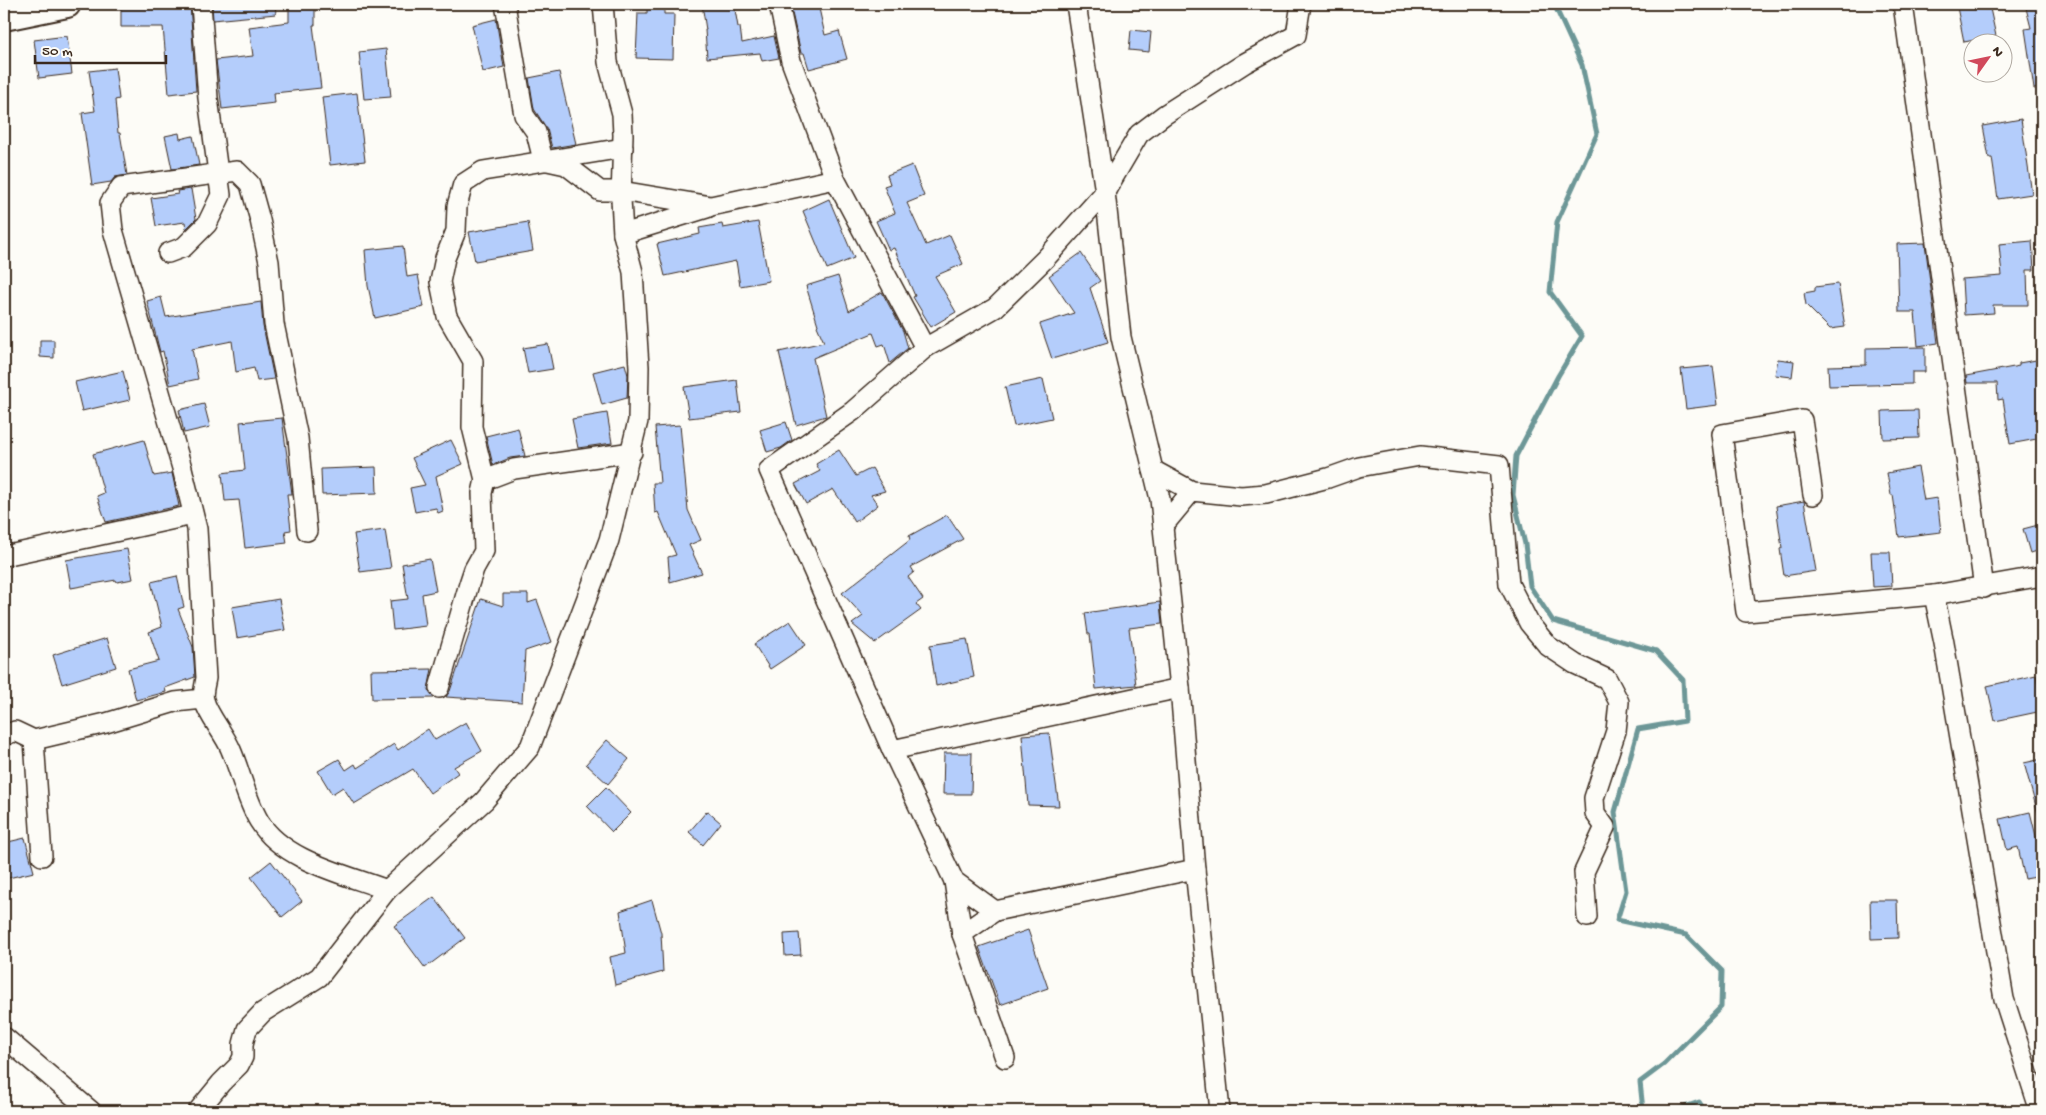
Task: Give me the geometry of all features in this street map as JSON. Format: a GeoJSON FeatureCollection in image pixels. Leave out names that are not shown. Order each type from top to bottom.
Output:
{"type":"FeatureCollection","features":[{"type":"Feature","properties":{"kind":"street"},"geometry":{"type":"LineString","coordinates":[[4,17],[67,4]]}},
{"type":"Feature","properties":{"kind":"street"},"geometry":{"type":"LineString","coordinates":[[168,253],[184,248],[207,224],[221,195],[208,98],[202,4]]}},
{"type":"Feature","properties":{"kind":"street"},"geometry":{"type":"LineString","coordinates":[[505,4],[524,115],[536,132],[543,160]]}},
{"type":"Feature","properties":{"kind":"street"},"geometry":{"type":"LineString","coordinates":[[198,1111],[221,1082],[239,1065],[243,1056],[243,1044],[247,1029],[264,1012],[319,977],[387,890],[484,801],[530,747],[610,540],[638,421],[639,367],[633,272],[623,234],[621,191],[622,114],[608,62],[603,4]]}},
{"type":"Feature","properties":{"kind":"street"},"geometry":{"type":"LineString","coordinates":[[779,4],[791,61],[835,180],[925,348]]}},
{"type":"Feature","properties":{"kind":"street"},"geometry":{"type":"LineString","coordinates":[[1076,4],[1105,192],[1121,337],[1160,499],[1220,1111]]}},
{"type":"Feature","properties":{"kind":"street"},"geometry":{"type":"LineString","coordinates":[[1005,1058],[962,934],[954,881],[892,750],[769,470],[853,411],[925,348],[995,308],[1046,258],[1105,192],[1139,134],[1164,115],[1246,63],[1296,35],[1301,4]]}},
{"type":"Feature","properties":{"kind":"street"},"geometry":{"type":"LineString","coordinates":[[1903,4],[1984,588]]}},
{"type":"Feature","properties":{"kind":"street"},"geometry":{"type":"LineString","coordinates":[[440,688],[472,577],[484,551],[482,493],[485,480],[472,427],[473,360],[447,316],[440,282],[445,258],[456,231],[457,206],[463,184],[483,171],[623,148]]}},
{"type":"Feature","properties":{"kind":"street"},"geometry":{"type":"LineString","coordinates":[[543,160],[566,165],[600,191],[621,191],[711,206]]}},
{"type":"Feature","properties":{"kind":"street"},"geometry":{"type":"LineString","coordinates":[[307,530],[298,438],[274,324],[269,262],[250,184],[237,171],[121,188],[110,203],[113,230],[182,468],[199,543],[198,555],[206,678],[203,700],[231,750],[259,821],[269,834],[292,853],[306,860],[387,890]]}},
{"type":"Feature","properties":{"kind":"street"},"geometry":{"type":"LineString","coordinates":[[623,234],[711,206],[835,180]]}},
{"type":"Feature","properties":{"kind":"street"},"geometry":{"type":"LineString","coordinates":[[1813,495],[1802,420],[1722,434],[1746,612],[1934,595],[1984,588],[2042,576]]}},
{"type":"Feature","properties":{"kind":"street"},"geometry":{"type":"LineString","coordinates":[[485,480],[514,469],[632,452]]}},
{"type":"Feature","properties":{"kind":"street"},"geometry":{"type":"LineString","coordinates":[[1153,470],[1192,492],[1241,496],[1266,494],[1328,478],[1359,467],[1420,456],[1499,465],[1509,584],[1530,623],[1548,646],[1575,664],[1607,679],[1619,702],[1616,731],[1594,798],[1595,814],[1605,828],[1584,872],[1587,917]]}},
{"type":"Feature","properties":{"kind":"street"},"geometry":{"type":"LineString","coordinates":[[1163,526],[1192,492]]}},
{"type":"Feature","properties":{"kind":"street"},"geometry":{"type":"LineString","coordinates":[[4,556],[193,515]]}},
{"type":"Feature","properties":{"kind":"street"},"geometry":{"type":"LineString","coordinates":[[1934,595],[1944,643],[2004,999],[2040,1111]]}},
{"type":"Feature","properties":{"kind":"street"},"geometry":{"type":"LineString","coordinates":[[892,750],[1180,688]]}},
{"type":"Feature","properties":{"kind":"street"},"geometry":{"type":"LineString","coordinates":[[7,729],[34,740],[106,723],[175,702],[203,700]]}},
{"type":"Feature","properties":{"kind":"street"},"geometry":{"type":"LineString","coordinates":[[34,740],[42,856]]}},
{"type":"Feature","properties":{"kind":"street"},"geometry":{"type":"LineString","coordinates":[[962,934],[996,911],[1196,869]]}},
{"type":"Feature","properties":{"kind":"street"},"geometry":{"type":"LineString","coordinates":[[954,881],[996,911]]}},
{"type":"Feature","properties":{"kind":"street"},"geometry":{"type":"LineString","coordinates":[[4,1037],[91,1111]]}},
{"type":"Feature","properties":{"kind":"building"},"geometry":{"type":"Polygon","coordinates":[[[190,4],[196,91],[169,94],[163,27],[121,27],[121,7],[190,4]]]}},
{"type":"Feature","properties":{"kind":"building"},"geometry":{"type":"Polygon","coordinates":[[[212,4],[275,4],[276,14],[213,20],[212,4]]]}},
{"type":"Feature","properties":{"kind":"building"},"geometry":{"type":"Polygon","coordinates":[[[702,4],[734,4],[742,43],[774,36],[779,58],[762,61],[760,53],[707,58],[706,30],[702,4]]]}},
{"type":"Feature","properties":{"kind":"building"},"geometry":{"type":"Polygon","coordinates":[[[790,4],[818,4],[825,35],[839,31],[847,59],[809,69],[804,53],[801,53],[790,4]]]}},
{"type":"Feature","properties":{"kind":"building"},"geometry":{"type":"Polygon","coordinates":[[[1989,4],[1995,32],[1964,32],[1964,42],[1957,7],[1989,4]]]}},
{"type":"Feature","properties":{"kind":"building"},"geometry":{"type":"Polygon","coordinates":[[[2025,4],[2042,4],[2042,88],[2034,89],[2025,29],[2031,28],[2025,4]]]}},
{"type":"Feature","properties":{"kind":"building"},"geometry":{"type":"Polygon","coordinates":[[[289,5],[315,5],[315,25],[313,25],[321,88],[274,93],[275,103],[222,109],[216,60],[253,56],[249,27],[289,22],[289,5]]]}},
{"type":"Feature","properties":{"kind":"building"},"geometry":{"type":"Polygon","coordinates":[[[647,8],[664,8],[664,14],[674,14],[673,59],[636,58],[638,13],[647,13],[647,8]]]}},
{"type":"Feature","properties":{"kind":"building"},"geometry":{"type":"Polygon","coordinates":[[[496,19],[504,67],[483,72],[472,25],[496,19]]]}},
{"type":"Feature","properties":{"kind":"building"},"geometry":{"type":"Polygon","coordinates":[[[1131,30],[1151,32],[1149,52],[1129,50],[1131,30]]]}},
{"type":"Feature","properties":{"kind":"building"},"geometry":{"type":"Polygon","coordinates":[[[67,36],[72,74],[39,78],[34,40],[67,36]]]}},
{"type":"Feature","properties":{"kind":"building"},"geometry":{"type":"Polygon","coordinates":[[[386,49],[391,97],[364,99],[359,52],[386,49]]]}},
{"type":"Feature","properties":{"kind":"building"},"geometry":{"type":"Polygon","coordinates":[[[115,68],[119,99],[115,100],[118,133],[120,133],[127,175],[115,177],[111,182],[92,185],[82,113],[95,111],[89,71],[115,68]]]}},
{"type":"Feature","properties":{"kind":"building"},"geometry":{"type":"Polygon","coordinates":[[[559,72],[576,144],[552,148],[547,129],[534,109],[529,78],[559,72]]]}},
{"type":"Feature","properties":{"kind":"building"},"geometry":{"type":"Polygon","coordinates":[[[357,93],[365,161],[330,165],[322,97],[357,93]]]}},
{"type":"Feature","properties":{"kind":"building"},"geometry":{"type":"Polygon","coordinates":[[[2021,119],[2032,194],[1998,199],[1992,158],[1989,158],[1983,126],[2021,119]]]}},
{"type":"Feature","properties":{"kind":"building"},"geometry":{"type":"Polygon","coordinates":[[[179,133],[180,139],[193,136],[199,165],[172,169],[165,136],[179,133]]]}},
{"type":"Feature","properties":{"kind":"building"},"geometry":{"type":"Polygon","coordinates":[[[912,165],[924,196],[907,203],[926,245],[950,235],[963,264],[935,276],[956,312],[931,327],[913,297],[915,296],[894,248],[889,250],[876,221],[895,213],[884,186],[890,184],[887,175],[912,165]]]}},
{"type":"Feature","properties":{"kind":"building"},"geometry":{"type":"Polygon","coordinates":[[[191,189],[196,219],[186,229],[185,222],[156,226],[151,198],[178,194],[177,191],[191,189]]]}},
{"type":"Feature","properties":{"kind":"building"},"geometry":{"type":"Polygon","coordinates":[[[829,199],[854,258],[827,269],[803,211],[829,199]]]}},
{"type":"Feature","properties":{"kind":"building"},"geometry":{"type":"Polygon","coordinates":[[[528,222],[533,251],[475,261],[469,232],[528,222]]]}},
{"type":"Feature","properties":{"kind":"building"},"geometry":{"type":"Polygon","coordinates":[[[758,222],[769,281],[740,286],[736,261],[665,276],[657,244],[700,234],[699,228],[722,224],[723,228],[758,222]]]}},
{"type":"Feature","properties":{"kind":"building"},"geometry":{"type":"Polygon","coordinates":[[[2032,241],[2034,270],[2027,270],[2028,305],[1993,305],[1994,313],[1964,315],[1962,279],[2002,276],[1999,244],[2032,241]]]}},
{"type":"Feature","properties":{"kind":"building"},"geometry":{"type":"Polygon","coordinates":[[[1925,243],[1938,343],[1918,346],[1915,312],[1899,312],[1897,244],[1925,243]]]}},
{"type":"Feature","properties":{"kind":"building"},"geometry":{"type":"Polygon","coordinates":[[[403,246],[407,277],[418,275],[424,307],[375,318],[368,286],[365,250],[403,246]]]}},
{"type":"Feature","properties":{"kind":"building"},"geometry":{"type":"Polygon","coordinates":[[[1081,253],[1100,281],[1090,288],[1108,342],[1052,359],[1040,324],[1074,313],[1049,276],[1081,253]]]}},
{"type":"Feature","properties":{"kind":"building"},"geometry":{"type":"Polygon","coordinates":[[[838,276],[849,311],[882,292],[903,331],[908,348],[890,363],[884,344],[878,346],[873,333],[813,358],[826,416],[796,425],[779,352],[824,342],[817,326],[806,286],[838,276]]]}},
{"type":"Feature","properties":{"kind":"building"},"geometry":{"type":"Polygon","coordinates":[[[1838,284],[1845,327],[1830,329],[1806,305],[1804,293],[1815,291],[1815,287],[1838,284]]]}},
{"type":"Feature","properties":{"kind":"building"},"geometry":{"type":"Polygon","coordinates":[[[161,297],[166,317],[261,302],[263,326],[274,379],[257,381],[254,368],[236,372],[232,341],[192,349],[198,379],[170,385],[163,351],[160,352],[147,301],[161,297]]]}},
{"type":"Feature","properties":{"kind":"building"},"geometry":{"type":"Polygon","coordinates":[[[40,340],[54,340],[54,358],[40,357],[40,340]]]}},
{"type":"Feature","properties":{"kind":"building"},"geometry":{"type":"Polygon","coordinates":[[[548,344],[553,369],[528,373],[523,348],[548,344]]]}},
{"type":"Feature","properties":{"kind":"building"},"geometry":{"type":"Polygon","coordinates":[[[1925,347],[1925,372],[1912,372],[1912,384],[1829,386],[1828,366],[1866,365],[1866,348],[1925,347]]]}},
{"type":"Feature","properties":{"kind":"building"},"geometry":{"type":"Polygon","coordinates":[[[1778,359],[1794,361],[1792,377],[1775,375],[1778,359]]]}},
{"type":"Feature","properties":{"kind":"building"},"geometry":{"type":"Polygon","coordinates":[[[2042,359],[2042,438],[2010,444],[2003,399],[1998,400],[1997,383],[1967,383],[1966,376],[2019,366],[2019,363],[2042,359]]]}},
{"type":"Feature","properties":{"kind":"building"},"geometry":{"type":"Polygon","coordinates":[[[625,364],[628,375],[627,398],[602,405],[593,372],[625,364]]]}},
{"type":"Feature","properties":{"kind":"building"},"geometry":{"type":"Polygon","coordinates":[[[1713,366],[1718,405],[1686,409],[1681,369],[1713,366]]]}},
{"type":"Feature","properties":{"kind":"building"},"geometry":{"type":"Polygon","coordinates":[[[123,371],[130,400],[82,411],[75,382],[123,371]]]}},
{"type":"Feature","properties":{"kind":"building"},"geometry":{"type":"Polygon","coordinates":[[[1043,379],[1052,418],[1014,426],[1005,387],[1043,379]]]}},
{"type":"Feature","properties":{"kind":"building"},"geometry":{"type":"Polygon","coordinates":[[[737,380],[741,412],[689,418],[684,387],[737,380]]]}},
{"type":"Feature","properties":{"kind":"building"},"geometry":{"type":"Polygon","coordinates":[[[204,404],[210,427],[184,433],[179,410],[204,404]]]}},
{"type":"Feature","properties":{"kind":"building"},"geometry":{"type":"Polygon","coordinates":[[[1918,410],[1919,438],[1883,439],[1882,411],[1918,410]]]}},
{"type":"Feature","properties":{"kind":"building"},"geometry":{"type":"Polygon","coordinates":[[[607,413],[612,443],[578,448],[572,419],[607,413]]]}},
{"type":"Feature","properties":{"kind":"building"},"geometry":{"type":"Polygon","coordinates":[[[282,418],[292,494],[287,494],[291,530],[285,531],[287,543],[245,548],[239,500],[225,501],[222,473],[245,470],[240,422],[282,418]]]}},
{"type":"Feature","properties":{"kind":"building"},"geometry":{"type":"Polygon","coordinates":[[[786,422],[792,440],[781,448],[767,452],[760,430],[786,422]]]}},
{"type":"Feature","properties":{"kind":"building"},"geometry":{"type":"Polygon","coordinates":[[[680,425],[688,510],[701,540],[689,545],[702,573],[670,582],[668,557],[676,555],[658,512],[655,513],[653,483],[660,483],[655,427],[680,425]]]}},
{"type":"Feature","properties":{"kind":"building"},"geometry":{"type":"Polygon","coordinates":[[[518,428],[525,456],[510,458],[493,465],[486,436],[518,428]]]}},
{"type":"Feature","properties":{"kind":"building"},"geometry":{"type":"Polygon","coordinates":[[[144,440],[154,476],[172,473],[179,506],[106,522],[97,496],[104,493],[93,454],[144,440]]]}},
{"type":"Feature","properties":{"kind":"building"},"geometry":{"type":"Polygon","coordinates":[[[451,440],[463,464],[436,476],[443,511],[438,513],[436,508],[415,512],[410,488],[425,485],[412,458],[451,440]]]}},
{"type":"Feature","properties":{"kind":"building"},"geometry":{"type":"Polygon","coordinates":[[[839,450],[856,476],[872,468],[885,491],[871,495],[878,505],[855,522],[833,489],[806,504],[795,484],[820,471],[816,464],[839,450]]]}},
{"type":"Feature","properties":{"kind":"building"},"geometry":{"type":"Polygon","coordinates":[[[376,467],[377,493],[322,495],[321,469],[376,467]]]}},
{"type":"Feature","properties":{"kind":"building"},"geometry":{"type":"Polygon","coordinates":[[[1918,467],[1924,500],[1937,498],[1941,532],[1899,537],[1893,495],[1891,495],[1887,473],[1918,467]]]}},
{"type":"Feature","properties":{"kind":"building"},"geometry":{"type":"Polygon","coordinates":[[[1804,501],[1816,571],[1784,576],[1776,506],[1804,501]]]}},
{"type":"Feature","properties":{"kind":"building"},"geometry":{"type":"Polygon","coordinates":[[[947,515],[963,539],[911,567],[914,572],[908,577],[923,599],[916,604],[921,610],[875,643],[852,624],[863,616],[842,593],[910,540],[909,536],[947,515]]]}},
{"type":"Feature","properties":{"kind":"building"},"geometry":{"type":"Polygon","coordinates":[[[2042,524],[2042,550],[2030,553],[2023,529],[2042,524]]]}},
{"type":"Feature","properties":{"kind":"building"},"geometry":{"type":"Polygon","coordinates":[[[385,530],[391,568],[360,572],[354,534],[385,530]]]}},
{"type":"Feature","properties":{"kind":"building"},"geometry":{"type":"Polygon","coordinates":[[[127,549],[133,579],[71,588],[66,560],[127,549]]]}},
{"type":"Feature","properties":{"kind":"building"},"geometry":{"type":"Polygon","coordinates":[[[1871,552],[1890,552],[1892,586],[1873,587],[1871,552]]]}},
{"type":"Feature","properties":{"kind":"building"},"geometry":{"type":"Polygon","coordinates":[[[430,559],[436,591],[422,594],[426,626],[393,630],[390,601],[408,599],[402,564],[430,559]]]}},
{"type":"Feature","properties":{"kind":"building"},"geometry":{"type":"Polygon","coordinates":[[[177,576],[184,607],[178,609],[193,647],[195,677],[165,688],[166,692],[136,700],[128,669],[159,661],[149,632],[162,627],[151,582],[177,576]]]}},
{"type":"Feature","properties":{"kind":"building"},"geometry":{"type":"Polygon","coordinates":[[[503,594],[528,594],[528,603],[537,600],[552,642],[525,651],[522,702],[446,697],[450,691],[481,599],[503,606],[503,594]]]}},
{"type":"Feature","properties":{"kind":"building"},"geometry":{"type":"Polygon","coordinates":[[[279,599],[285,630],[237,638],[232,607],[279,599]]]}},
{"type":"Feature","properties":{"kind":"building"},"geometry":{"type":"Polygon","coordinates":[[[1160,602],[1162,624],[1129,628],[1136,685],[1096,689],[1090,634],[1088,634],[1085,613],[1160,602]]]}},
{"type":"Feature","properties":{"kind":"building"},"geometry":{"type":"Polygon","coordinates":[[[790,621],[806,645],[770,669],[754,644],[790,621]]]}},
{"type":"Feature","properties":{"kind":"building"},"geometry":{"type":"Polygon","coordinates":[[[107,638],[116,667],[62,684],[53,655],[107,638]]]}},
{"type":"Feature","properties":{"kind":"building"},"geometry":{"type":"Polygon","coordinates":[[[967,639],[974,677],[936,686],[930,645],[967,639]]]}},
{"type":"Feature","properties":{"kind":"building"},"geometry":{"type":"Polygon","coordinates":[[[432,669],[428,690],[434,698],[372,699],[371,670],[432,669]]]}},
{"type":"Feature","properties":{"kind":"building"},"geometry":{"type":"Polygon","coordinates":[[[2036,675],[2042,711],[1995,721],[1987,686],[2036,675]]]}},
{"type":"Feature","properties":{"kind":"building"},"geometry":{"type":"Polygon","coordinates":[[[466,722],[482,751],[454,767],[458,773],[430,793],[413,769],[354,804],[343,787],[332,794],[318,771],[339,759],[346,770],[355,764],[357,768],[394,744],[398,750],[428,729],[435,740],[466,722]]]}},
{"type":"Feature","properties":{"kind":"building"},"geometry":{"type":"Polygon","coordinates":[[[1049,733],[1059,806],[1028,805],[1022,735],[1049,733]]]}},
{"type":"Feature","properties":{"kind":"building"},"geometry":{"type":"Polygon","coordinates":[[[607,740],[629,759],[608,784],[586,764],[607,740]]]}},
{"type":"Feature","properties":{"kind":"building"},"geometry":{"type":"Polygon","coordinates":[[[944,753],[972,753],[971,794],[943,794],[944,753]]]}},
{"type":"Feature","properties":{"kind":"building"},"geometry":{"type":"Polygon","coordinates":[[[2042,759],[2042,814],[2038,814],[2024,763],[2042,759]]]}},
{"type":"Feature","properties":{"kind":"building"},"geometry":{"type":"Polygon","coordinates":[[[606,787],[631,813],[612,832],[587,806],[606,787]]]}},
{"type":"Feature","properties":{"kind":"building"},"geometry":{"type":"Polygon","coordinates":[[[707,811],[721,823],[703,845],[689,832],[707,811]]]}},
{"type":"Feature","properties":{"kind":"building"},"geometry":{"type":"Polygon","coordinates":[[[2030,812],[2039,848],[2042,847],[2042,876],[2025,879],[2018,847],[2007,850],[2000,819],[2030,812]]]}},
{"type":"Feature","properties":{"kind":"building"},"geometry":{"type":"Polygon","coordinates":[[[25,838],[34,872],[4,879],[4,843],[25,838]]]}},
{"type":"Feature","properties":{"kind":"building"},"geometry":{"type":"Polygon","coordinates":[[[271,861],[302,901],[282,917],[251,877],[271,861]]]}},
{"type":"Feature","properties":{"kind":"building"},"geometry":{"type":"Polygon","coordinates":[[[434,897],[465,938],[425,968],[394,926],[434,897]]]}},
{"type":"Feature","properties":{"kind":"building"},"geometry":{"type":"Polygon","coordinates":[[[652,900],[661,933],[663,972],[615,985],[610,957],[626,953],[620,911],[652,900]]]}},
{"type":"Feature","properties":{"kind":"building"},"geometry":{"type":"Polygon","coordinates":[[[1870,900],[1897,900],[1898,938],[1871,939],[1870,900]]]}},
{"type":"Feature","properties":{"kind":"building"},"geometry":{"type":"Polygon","coordinates":[[[1028,930],[1048,988],[1000,1005],[979,947],[1028,930]]]}},
{"type":"Feature","properties":{"kind":"building"},"geometry":{"type":"Polygon","coordinates":[[[799,933],[801,955],[785,956],[784,934],[799,933]]]}},
{"type":"Feature","properties":{"kind":"waterway"},"geometry":{"type":"LineString","coordinates":[[1554,4],[1582,65],[1597,134],[1557,222],[1550,292],[1582,336],[1558,376],[1516,456],[1513,495],[1525,544],[1530,586],[1553,621],[1656,651],[1683,680],[1685,721],[1638,729],[1615,812],[1626,891],[1617,920],[1686,935],[1722,971],[1721,1007],[1664,1064],[1640,1082],[1643,1110],[1679,1109],[1699,1102],[1705,1111]]}}]}
